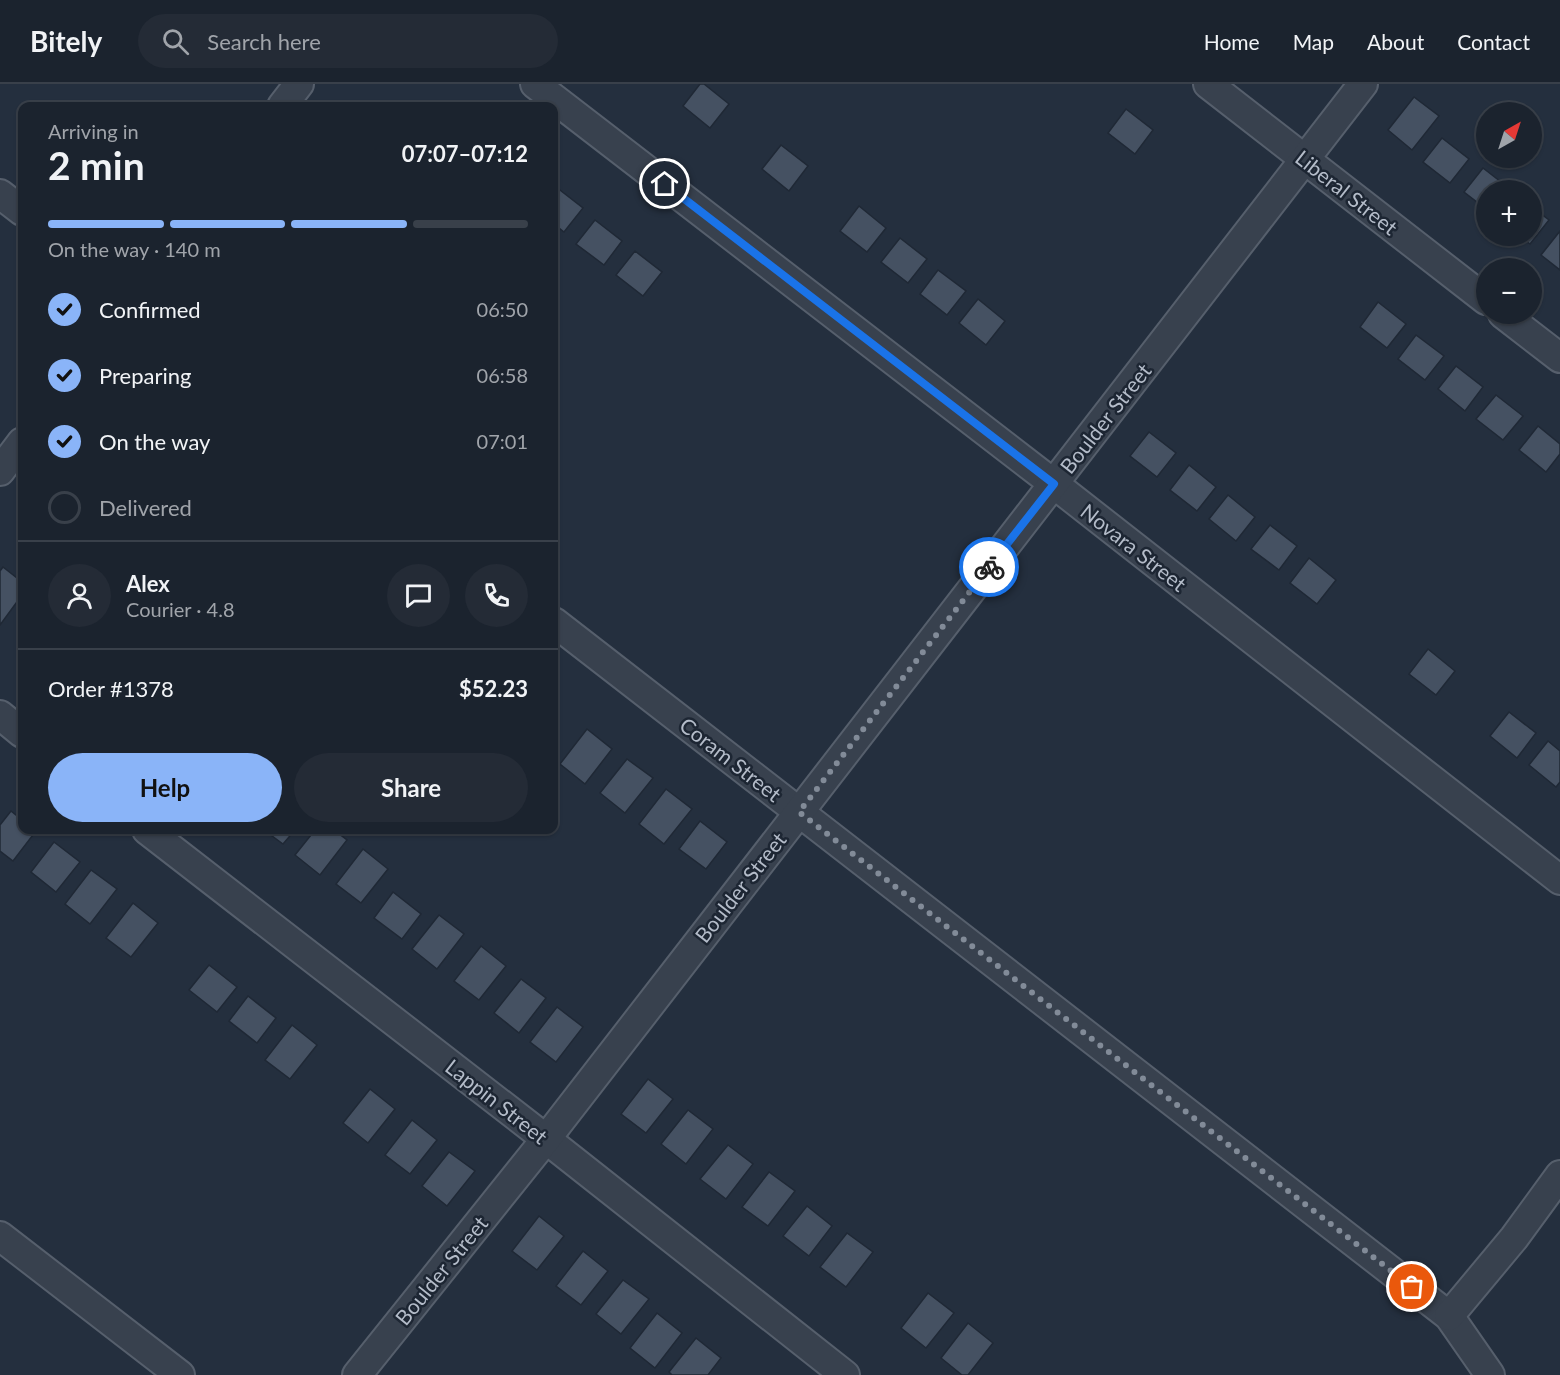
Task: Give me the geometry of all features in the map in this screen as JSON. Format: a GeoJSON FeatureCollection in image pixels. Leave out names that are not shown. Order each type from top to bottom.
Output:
{"type":"FeatureCollection","features":[{"type":"Feature","properties":{"kind":"street"},"geometry":{"type":"LineString","coordinates":[[285,102],[299,84]]}},
{"type":"Feature","properties":{"kind":"street","name":"Novara Street"},"geometry":{"type":"LineString","coordinates":[[535,84],[1054,484],[1560,880]]}},
{"type":"Feature","properties":{"kind":"street","name":"Liberal Street"},"geometry":{"type":"LineString","coordinates":[[1208,84],[1476,292]]}},
{"type":"Feature","properties":{"kind":"street","name":"Boulder Street"},"geometry":{"type":"LineString","coordinates":[[357,1375],[546,1139],[1363,84]]}},
{"type":"Feature","properties":{"kind":"street"},"geometry":{"type":"LineString","coordinates":[[0,194],[18,208]]}},
{"type":"Feature","properties":{"kind":"street"},"geometry":{"type":"LineString","coordinates":[[1516,324],[1560,358]]}},
{"type":"Feature","properties":{"kind":"street"},"geometry":{"type":"LineString","coordinates":[[0,471],[18,447]]}},
{"type":"Feature","properties":{"kind":"street","name":"Coram Street"},"geometry":{"type":"LineString","coordinates":[[558,625],[1449,1316],[1490,1375]]}},
{"type":"Feature","properties":{"kind":"street"},"geometry":{"type":"LineString","coordinates":[[0,715],[18,730]]}},
{"type":"Feature","properties":{"kind":"street","name":"Lappin Street"},"geometry":{"type":"LineString","coordinates":[[152,834],[546,1139],[845,1375]]}},
{"type":"Feature","properties":{"kind":"street"},"geometry":{"type":"LineString","coordinates":[[1449,1316],[1514,1238],[1560,1175]]}},
{"type":"Feature","properties":{"kind":"street"},"geometry":{"type":"LineString","coordinates":[[0,1236],[180,1375]]}},
{"type":"Feature","properties":{"kind":"building"},"geometry":{"type":"Polygon","coordinates":[[[700,84],[704,84],[729,104],[710,128],[683,106],[700,84]]]}},
{"type":"Feature","properties":{"kind":"building"},"geometry":{"type":"Polygon","coordinates":[[[1414,97],[1439,116],[1412,150],[1388,130],[1414,97]]]}},
{"type":"Feature","properties":{"kind":"building"},"geometry":{"type":"Polygon","coordinates":[[[1126,109],[1153,130],[1135,154],[1108,133],[1126,109]]]}},
{"type":"Feature","properties":{"kind":"building"},"geometry":{"type":"Polygon","coordinates":[[[1442,138],[1469,159],[1450,183],[1423,162],[1442,138]]]}},
{"type":"Feature","properties":{"kind":"building"},"geometry":{"type":"Polygon","coordinates":[[[781,145],[808,166],[789,191],[762,169],[781,145]]]}},
{"type":"Feature","properties":{"kind":"building"},"geometry":{"type":"Polygon","coordinates":[[[1483,168],[1498,180],[1476,180],[1476,201],[1464,192],[1483,168]]]}},
{"type":"Feature","properties":{"kind":"building"},"geometry":{"type":"Polygon","coordinates":[[[558,189],[583,208],[564,232],[558,227],[558,189]]]}},
{"type":"Feature","properties":{"kind":"building"},"geometry":{"type":"Polygon","coordinates":[[[859,206],[886,228],[867,252],[840,231],[859,206]]]}},
{"type":"Feature","properties":{"kind":"building"},"geometry":{"type":"Polygon","coordinates":[[[1542,215],[1549,220],[1542,229],[1542,215]]]}},
{"type":"Feature","properties":{"kind":"building"},"geometry":{"type":"Polygon","coordinates":[[[595,220],[622,241],[604,265],[576,244],[595,220]]]}},
{"type":"Feature","properties":{"kind":"building"},"geometry":{"type":"Polygon","coordinates":[[[1560,231],[1560,270],[1541,255],[1560,231]]]}},
{"type":"Feature","properties":{"kind":"building"},"geometry":{"type":"Polygon","coordinates":[[[900,238],[927,259],[908,283],[881,262],[900,238]]]}},
{"type":"Feature","properties":{"kind":"building"},"geometry":{"type":"Polygon","coordinates":[[[635,251],[662,272],[643,296],[616,275],[635,251]]]}},
{"type":"Feature","properties":{"kind":"building"},"geometry":{"type":"Polygon","coordinates":[[[938,270],[966,291],[947,315],[920,294],[938,270]]]}},
{"type":"Feature","properties":{"kind":"building"},"geometry":{"type":"Polygon","coordinates":[[[978,299],[1005,321],[986,345],[959,323],[978,299]]]}},
{"type":"Feature","properties":{"kind":"building"},"geometry":{"type":"Polygon","coordinates":[[[1378,302],[1406,324],[1387,348],[1360,327],[1378,302]]]}},
{"type":"Feature","properties":{"kind":"building"},"geometry":{"type":"Polygon","coordinates":[[[1416,335],[1444,356],[1425,380],[1398,359],[1416,335]]]}},
{"type":"Feature","properties":{"kind":"building"},"geometry":{"type":"Polygon","coordinates":[[[1456,366],[1483,387],[1465,411],[1438,389],[1456,366]]]}},
{"type":"Feature","properties":{"kind":"building"},"geometry":{"type":"Polygon","coordinates":[[[1496,395],[1523,416],[1503,440],[1476,419],[1496,395]]]}},
{"type":"Feature","properties":{"kind":"building"},"geometry":{"type":"Polygon","coordinates":[[[1538,426],[1560,444],[1560,454],[1546,472],[1519,450],[1538,426]]]}},
{"type":"Feature","properties":{"kind":"building"},"geometry":{"type":"Polygon","coordinates":[[[1149,432],[1176,453],[1157,477],[1130,456],[1149,432]]]}},
{"type":"Feature","properties":{"kind":"building"},"geometry":{"type":"Polygon","coordinates":[[[1189,465],[1216,487],[1197,511],[1170,490],[1189,465]]]}},
{"type":"Feature","properties":{"kind":"building"},"geometry":{"type":"Polygon","coordinates":[[[1228,495],[1255,517],[1236,541],[1209,519],[1228,495]]]}},
{"type":"Feature","properties":{"kind":"building"},"geometry":{"type":"Polygon","coordinates":[[[1270,525],[1297,546],[1279,570],[1251,549],[1270,525]]]}},
{"type":"Feature","properties":{"kind":"building"},"geometry":{"type":"Polygon","coordinates":[[[1309,558],[1336,580],[1317,604],[1290,583],[1309,558]]]}},
{"type":"Feature","properties":{"kind":"building"},"geometry":{"type":"Polygon","coordinates":[[[3,567],[18,579],[18,600],[0,625],[0,571],[3,567]]]}},
{"type":"Feature","properties":{"kind":"building"},"geometry":{"type":"Polygon","coordinates":[[[1428,649],[1455,671],[1436,695],[1409,674],[1428,649]]]}},
{"type":"Feature","properties":{"kind":"building"},"geometry":{"type":"Polygon","coordinates":[[[1509,712],[1536,733],[1517,758],[1490,736],[1509,712]]]}},
{"type":"Feature","properties":{"kind":"building"},"geometry":{"type":"Polygon","coordinates":[[[587,729],[612,749],[585,784],[560,764],[587,729]]]}},
{"type":"Feature","properties":{"kind":"building"},"geometry":{"type":"Polygon","coordinates":[[[1548,741],[1560,751],[1560,782],[1556,787],[1529,765],[1548,741]]]}},
{"type":"Feature","properties":{"kind":"building"},"geometry":{"type":"Polygon","coordinates":[[[627,759],[653,778],[625,813],[600,793],[627,759]]]}},
{"type":"Feature","properties":{"kind":"building"},"geometry":{"type":"Polygon","coordinates":[[[666,789],[692,809],[664,844],[639,824],[666,789]]]}},
{"type":"Feature","properties":{"kind":"building"},"geometry":{"type":"Polygon","coordinates":[[[11,811],[18,817],[18,834],[34,834],[13,861],[0,851],[0,825],[11,811]]]}},
{"type":"Feature","properties":{"kind":"building"},"geometry":{"type":"Polygon","coordinates":[[[700,821],[727,842],[706,869],[679,849],[700,821]]]}},
{"type":"Feature","properties":{"kind":"building"},"geometry":{"type":"Polygon","coordinates":[[[269,834],[292,834],[283,844],[269,834]]]}},
{"type":"Feature","properties":{"kind":"building"},"geometry":{"type":"Polygon","coordinates":[[[312,834],[339,834],[347,840],[320,875],[295,855],[312,834]]]}},
{"type":"Feature","properties":{"kind":"building"},"geometry":{"type":"Polygon","coordinates":[[[54,842],[80,862],[56,892],[31,872],[54,842]]]}},
{"type":"Feature","properties":{"kind":"building"},"geometry":{"type":"Polygon","coordinates":[[[363,849],[388,869],[361,903],[336,884],[363,849]]]}},
{"type":"Feature","properties":{"kind":"building"},"geometry":{"type":"Polygon","coordinates":[[[91,870],[117,889],[90,924],[65,904],[91,870]]]}},
{"type":"Feature","properties":{"kind":"building"},"geometry":{"type":"Polygon","coordinates":[[[393,892],[421,914],[402,939],[374,918],[393,892]]]}},
{"type":"Feature","properties":{"kind":"building"},"geometry":{"type":"Polygon","coordinates":[[[133,903],[158,923],[131,957],[106,938],[133,903]]]}},
{"type":"Feature","properties":{"kind":"building"},"geometry":{"type":"Polygon","coordinates":[[[439,915],[464,934],[437,969],[412,949],[439,915]]]}},
{"type":"Feature","properties":{"kind":"building"},"geometry":{"type":"Polygon","coordinates":[[[481,946],[506,966],[479,1000],[454,981],[481,946]]]}},
{"type":"Feature","properties":{"kind":"building"},"geometry":{"type":"Polygon","coordinates":[[[209,965],[237,987],[217,1012],[189,990],[209,965]]]}},
{"type":"Feature","properties":{"kind":"building"},"geometry":{"type":"Polygon","coordinates":[[[521,979],[546,998],[519,1033],[494,1013],[521,979]]]}},
{"type":"Feature","properties":{"kind":"building"},"geometry":{"type":"Polygon","coordinates":[[[248,996],[276,1018],[257,1043],[229,1021],[248,996]]]}},
{"type":"Feature","properties":{"kind":"building"},"geometry":{"type":"Polygon","coordinates":[[[557,1007],[583,1027],[556,1062],[530,1042],[557,1007]]]}},
{"type":"Feature","properties":{"kind":"building"},"geometry":{"type":"Polygon","coordinates":[[[292,1025],[317,1045],[290,1079],[265,1060],[292,1025]]]}},
{"type":"Feature","properties":{"kind":"building"},"geometry":{"type":"Polygon","coordinates":[[[648,1079],[673,1099],[646,1133],[621,1114],[648,1079]]]}},
{"type":"Feature","properties":{"kind":"building"},"geometry":{"type":"Polygon","coordinates":[[[370,1089],[395,1109],[368,1143],[343,1123],[370,1089]]]}},
{"type":"Feature","properties":{"kind":"building"},"geometry":{"type":"Polygon","coordinates":[[[688,1110],[713,1129],[686,1164],[661,1144],[688,1110]]]}},
{"type":"Feature","properties":{"kind":"building"},"geometry":{"type":"Polygon","coordinates":[[[412,1120],[437,1140],[410,1174],[385,1155],[412,1120]]]}},
{"type":"Feature","properties":{"kind":"building"},"geometry":{"type":"Polygon","coordinates":[[[728,1145],[753,1164],[726,1199],[700,1179],[728,1145]]]}},
{"type":"Feature","properties":{"kind":"building"},"geometry":{"type":"Polygon","coordinates":[[[449,1152],[475,1171],[447,1206],[422,1186],[449,1152]]]}},
{"type":"Feature","properties":{"kind":"building"},"geometry":{"type":"Polygon","coordinates":[[[769,1172],[795,1191],[768,1226],[742,1207],[769,1172]]]}},
{"type":"Feature","properties":{"kind":"building"},"geometry":{"type":"Polygon","coordinates":[[[807,1206],[832,1226],[809,1256],[783,1236],[807,1206]]]}},
{"type":"Feature","properties":{"kind":"building"},"geometry":{"type":"Polygon","coordinates":[[[539,1216],[564,1236],[537,1270],[512,1251],[539,1216]]]}},
{"type":"Feature","properties":{"kind":"building"},"geometry":{"type":"Polygon","coordinates":[[[847,1233],[873,1252],[846,1287],[820,1267],[847,1233]]]}},
{"type":"Feature","properties":{"kind":"building"},"geometry":{"type":"Polygon","coordinates":[[[583,1251],[608,1271],[581,1305],[556,1286],[583,1251]]]}},
{"type":"Feature","properties":{"kind":"building"},"geometry":{"type":"Polygon","coordinates":[[[623,1280],[649,1299],[621,1334],[596,1314],[623,1280]]]}},
{"type":"Feature","properties":{"kind":"building"},"geometry":{"type":"Polygon","coordinates":[[[928,1293],[954,1313],[926,1348],[901,1328],[928,1293]]]}},
{"type":"Feature","properties":{"kind":"building"},"geometry":{"type":"Polygon","coordinates":[[[657,1313],[682,1333],[655,1368],[630,1348],[657,1313]]]}},
{"type":"Feature","properties":{"kind":"building"},"geometry":{"type":"Polygon","coordinates":[[[968,1323],[993,1343],[968,1375],[962,1375],[941,1358],[968,1323]]]}},
{"type":"Feature","properties":{"kind":"building"},"geometry":{"type":"Polygon","coordinates":[[[696,1338],[721,1358],[708,1375],[672,1375],[669,1372],[696,1338]]]}},
{"type":"Feature","properties":{"kind":"way so far"},"geometry":{"type":"LineString","coordinates":[[989,567],[799,812],[1412,1287]]}},
{"type":"Feature","properties":{"kind":"route"},"geometry":{"type":"LineString","coordinates":[[665,184],[1054,484],[989,567]]}}]}
